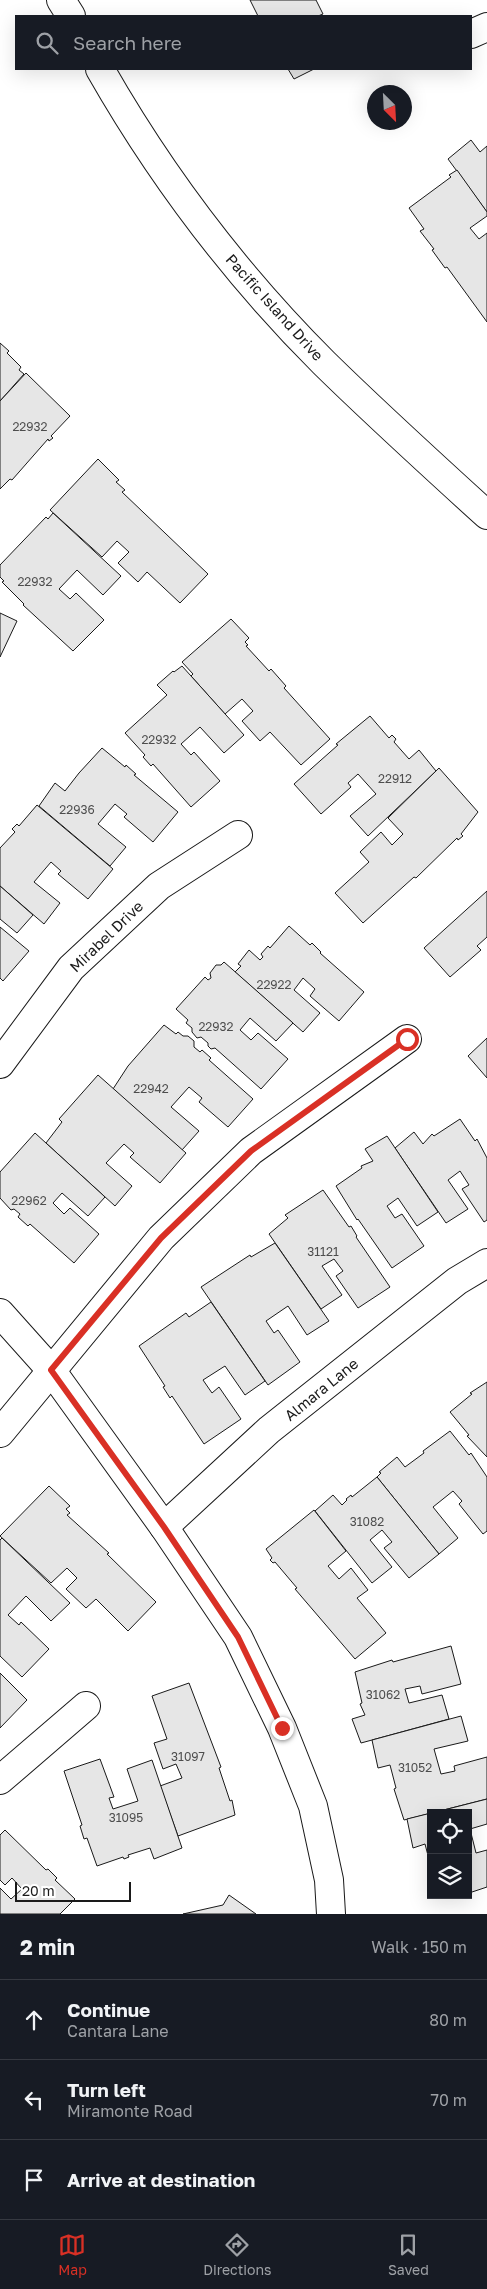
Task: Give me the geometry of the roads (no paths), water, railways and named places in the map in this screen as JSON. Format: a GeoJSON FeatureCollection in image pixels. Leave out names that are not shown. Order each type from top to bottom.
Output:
{"type":"FeatureCollection","features":[{"type":"Feature","properties":{"kind":"street"},"geometry":{"type":"LineString","coordinates":[[62,0],[70,15]]}},
{"type":"Feature","properties":{"kind":"street"},"geometry":{"type":"LineString","coordinates":[[472,34],[487,27]]}},
{"type":"Feature","properties":{"kind":"street","name":"Pacific Island Drive"},"geometry":{"type":"LineString","coordinates":[[101,70],[126,114],[187,204],[253,285],[323,361],[487,515]]}},
{"type":"Feature","properties":{"kind":"street","name":"Mirabel Drive"},"geometry":{"type":"LineString","coordinates":[[0,1064],[71,968],[159,886],[238,835]]}},
{"type":"Feature","properties":{"kind":"street"},"geometry":{"type":"LineString","coordinates":[[0,1433],[161,1238],[251,1151],[407,1039]]}},
{"type":"Feature","properties":{"kind":"street","name":"Almara Lane"},"geometry":{"type":"LineString","coordinates":[[164,1527],[269,1430],[457,1281],[487,1263]]}},
{"type":"Feature","properties":{"kind":"street"},"geometry":{"type":"LineString","coordinates":[[0,1313],[51,1370],[164,1527],[238,1637],[282,1728],[313,1806],[329,1880],[331,1914]]}},
{"type":"Feature","properties":{"kind":"street"},"geometry":{"type":"LineString","coordinates":[[0,1780],[86,1706]]}}]}
